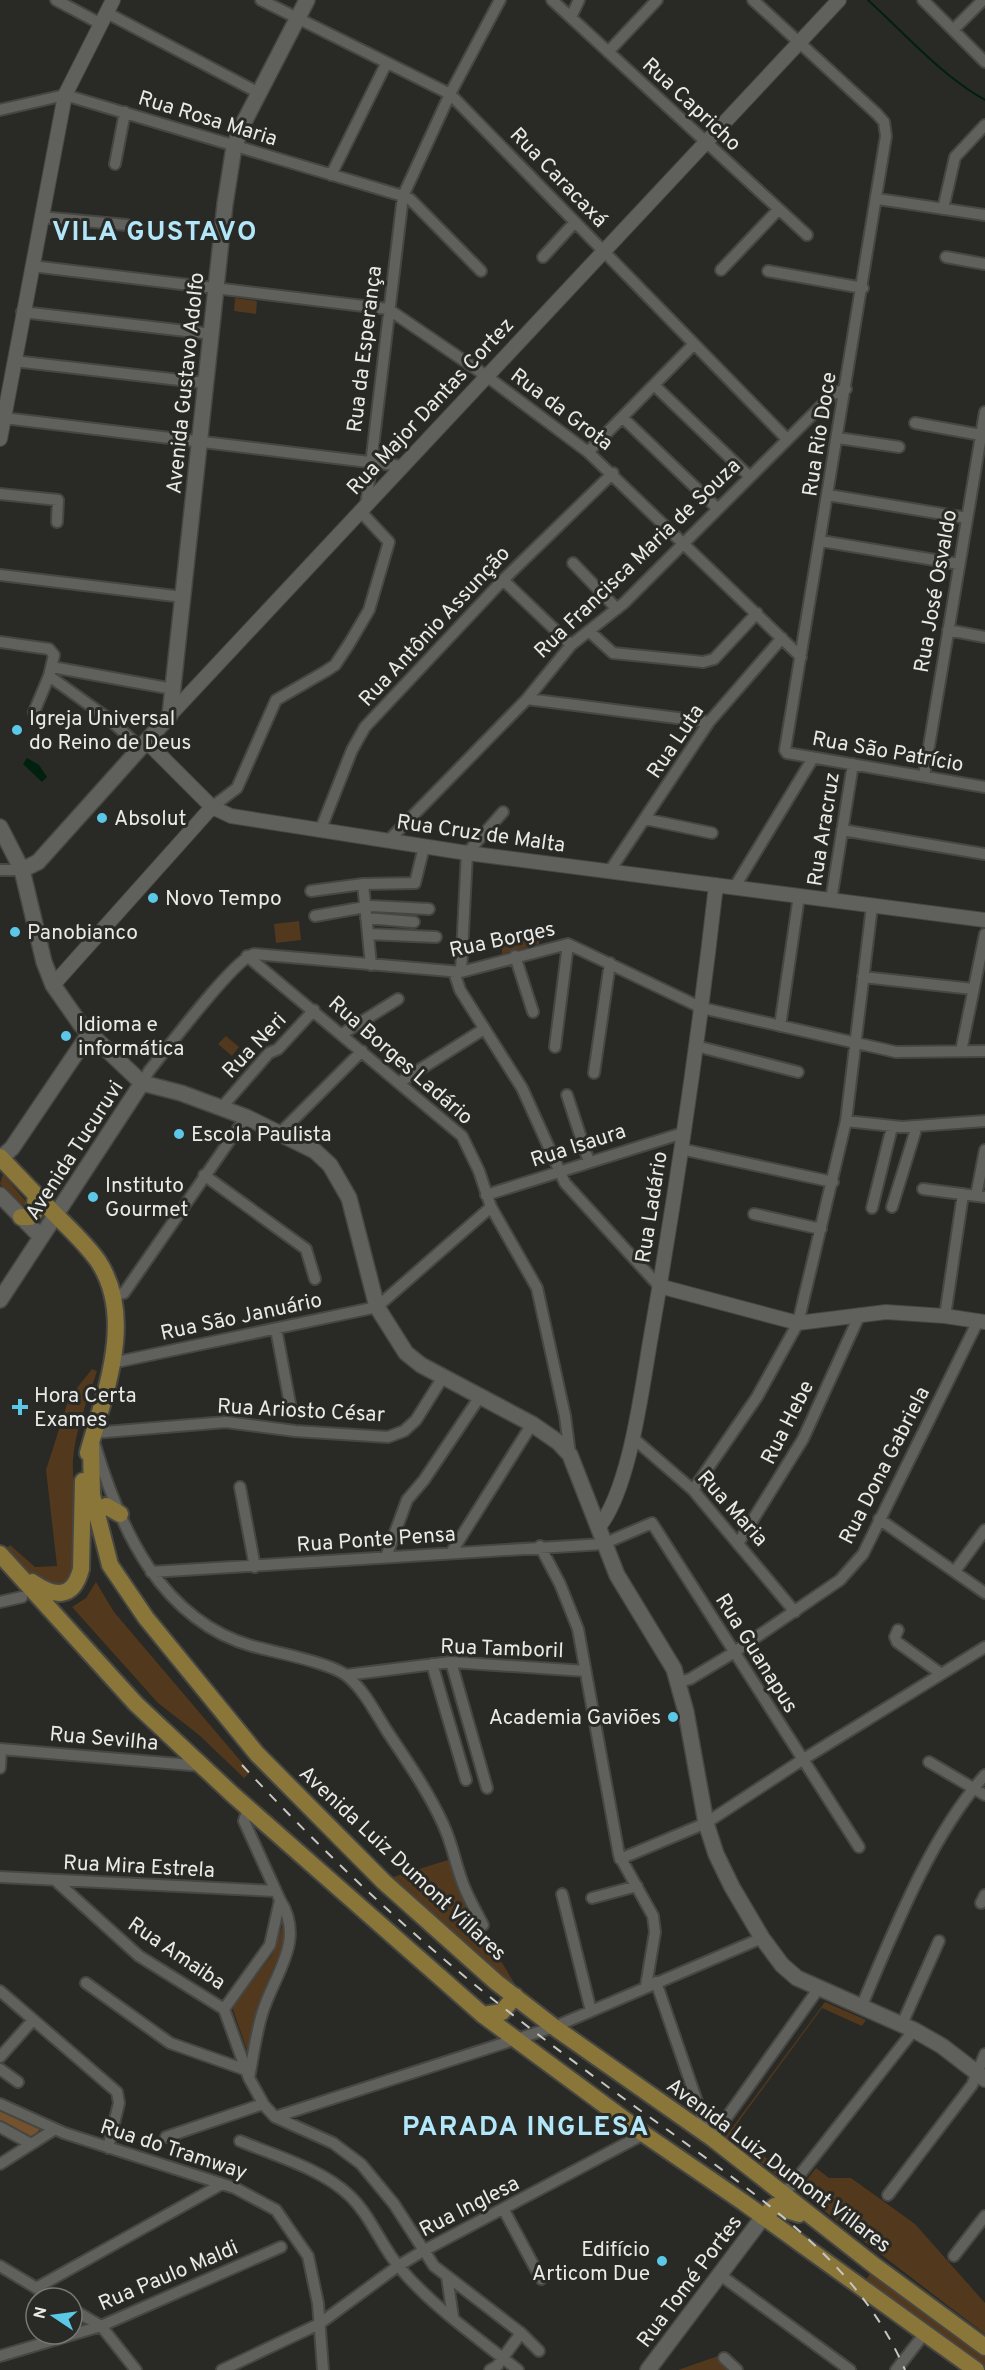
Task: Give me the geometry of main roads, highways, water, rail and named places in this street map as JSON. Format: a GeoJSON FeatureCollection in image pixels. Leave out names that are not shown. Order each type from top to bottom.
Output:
{"type":"FeatureCollection","features":[{"type":"Feature","properties":{"kind":"main road","name":"Avenida Gustavo Adolfo"},"geometry":{"type":"LineString","coordinates":[[170,715],[234,147],[307,0]]}},
{"type":"Feature","properties":{"kind":"main road","name":"Rua Major Dantas Cortez"},"geometry":{"type":"LineString","coordinates":[[22,870],[48,843],[54,841],[170,715]]}},
{"type":"Feature","properties":{"kind":"main road"},"geometry":{"type":"LineString","coordinates":[[0,827],[22,870],[44,962],[53,985],[64,1004],[89,1034],[142,1083],[222,1107],[281,1132],[315,1151],[340,1179],[349,1198],[377,1307],[406,1353],[421,1365],[479,1398],[532,1424],[558,1442],[570,1455],[616,1575],[659,1642],[678,1682],[706,1823],[728,1879],[762,1938],[788,1972],[908,2027],[942,2046],[981,2076]]}},
{"type":"Feature","properties":{"kind":"main road"},"geometry":{"type":"LineString","coordinates":[[18,1574],[43,1590],[54,1593],[63,1593],[71,1589],[78,1580],[81,1569],[83,1477],[112,1363],[116,1327],[112,1295],[98,1260],[0,1158],[12,1148],[89,1034]]}},
{"type":"Feature","properties":{"kind":"main road","name":"Avenida Tucuruvi"},"geometry":{"type":"LineString","coordinates":[[0,1300],[142,1083]]}},
{"type":"Feature","properties":{"kind":"main road"},"geometry":{"type":"LineString","coordinates":[[0,1195],[41,1237]]}},
{"type":"Feature","properties":{"kind":"main road"},"geometry":{"type":"LineString","coordinates":[[21,1217],[30,1217],[34,1213],[36,1195]]}},
{"type":"Feature","properties":{"kind":"main road","name":"Avenida Luiz Dumont Villares"},"geometry":{"type":"LineString","coordinates":[[92,1438],[90,1481],[110,1565],[131,1598],[257,1754],[384,1882],[554,2027],[709,2136],[825,2228],[985,2347]]}},
{"type":"Feature","properties":{"kind":"main road"},"geometry":{"type":"LineString","coordinates":[[96,1513],[106,1506],[120,1514]]}},
{"type":"Feature","properties":{"kind":"main road"},"geometry":{"type":"LineString","coordinates":[[0,1554],[136,1704],[248,1808],[483,2015],[644,2134],[925,2333],[960,2365],[976,2370]]}},
{"type":"Feature","properties":{"kind":"main road"},"geometry":{"type":"LineString","coordinates":[[483,2015],[501,2012],[516,1996]]}},
{"type":"Feature","properties":{"kind":"main road"},"geometry":{"type":"LineString","coordinates":[[743,2202],[766,2199],[781,2193]]}},
{"type":"Feature","properties":{"kind":"main road"},"geometry":{"type":"LineString","coordinates":[[763,2217],[775,2206],[784,2207],[816,2227],[825,2228]]}},
{"type":"Feature","properties":{"kind":"main road","name":"Rua Tomé Portes"},"geometry":{"type":"LineString","coordinates":[[648,2370],[763,2217]]}},
{"type":"Feature","properties":{"kind":"waterway"},"geometry":{"type":"LineString","coordinates":[[868,0],[953,79],[985,100]]}},
{"type":"Feature","properties":{"kind":"railway"},"geometry":{"type":"LineString","coordinates":[[242,1765],[364,1888],[461,1974],[560,2051],[738,2181],[804,2235],[862,2297],[885,2331],[905,2370]]}},
{"type":"Feature","properties":{"kind":"place","name":"Igreja Universal do Reino de Deus"},"geometry":{"type":"Point","coordinates":[17,730]}},
{"type":"Feature","properties":{"kind":"place","name":"Absolut"},"geometry":{"type":"Point","coordinates":[102,818]}},
{"type":"Feature","properties":{"kind":"place","name":"Novo Tempo"},"geometry":{"type":"Point","coordinates":[153,898]}},
{"type":"Feature","properties":{"kind":"place","name":"Panobianco"},"geometry":{"type":"Point","coordinates":[15,932]}},
{"type":"Feature","properties":{"kind":"place","name":"Idioma e informática"},"geometry":{"type":"Point","coordinates":[66,1036]}},
{"type":"Feature","properties":{"kind":"place","name":"Escola Paulista"},"geometry":{"type":"Point","coordinates":[179,1134]}},
{"type":"Feature","properties":{"kind":"place","name":"Instituto Gourmet"},"geometry":{"type":"Point","coordinates":[93,1197]}},
{"type":"Feature","properties":{"kind":"place","name":"Hora Certa Exames"},"geometry":{"type":"Point","coordinates":[20,1407]}},
{"type":"Feature","properties":{"kind":"place","name":"Academia Gaviões"},"geometry":{"type":"Point","coordinates":[673,1717]}},
{"type":"Feature","properties":{"kind":"place","name":"Edifício Articom Due"},"geometry":{"type":"Point","coordinates":[662,2261]}},
{"type":"Feature","properties":{"kind":"district","name":"VILA GUSTAVO"},"geometry":{"type":"Point","coordinates":[155,231]}},
{"type":"Feature","properties":{"kind":"district","name":"PARADA INGLESA"},"geometry":{"type":"Point","coordinates":[526,2126]}}]}
